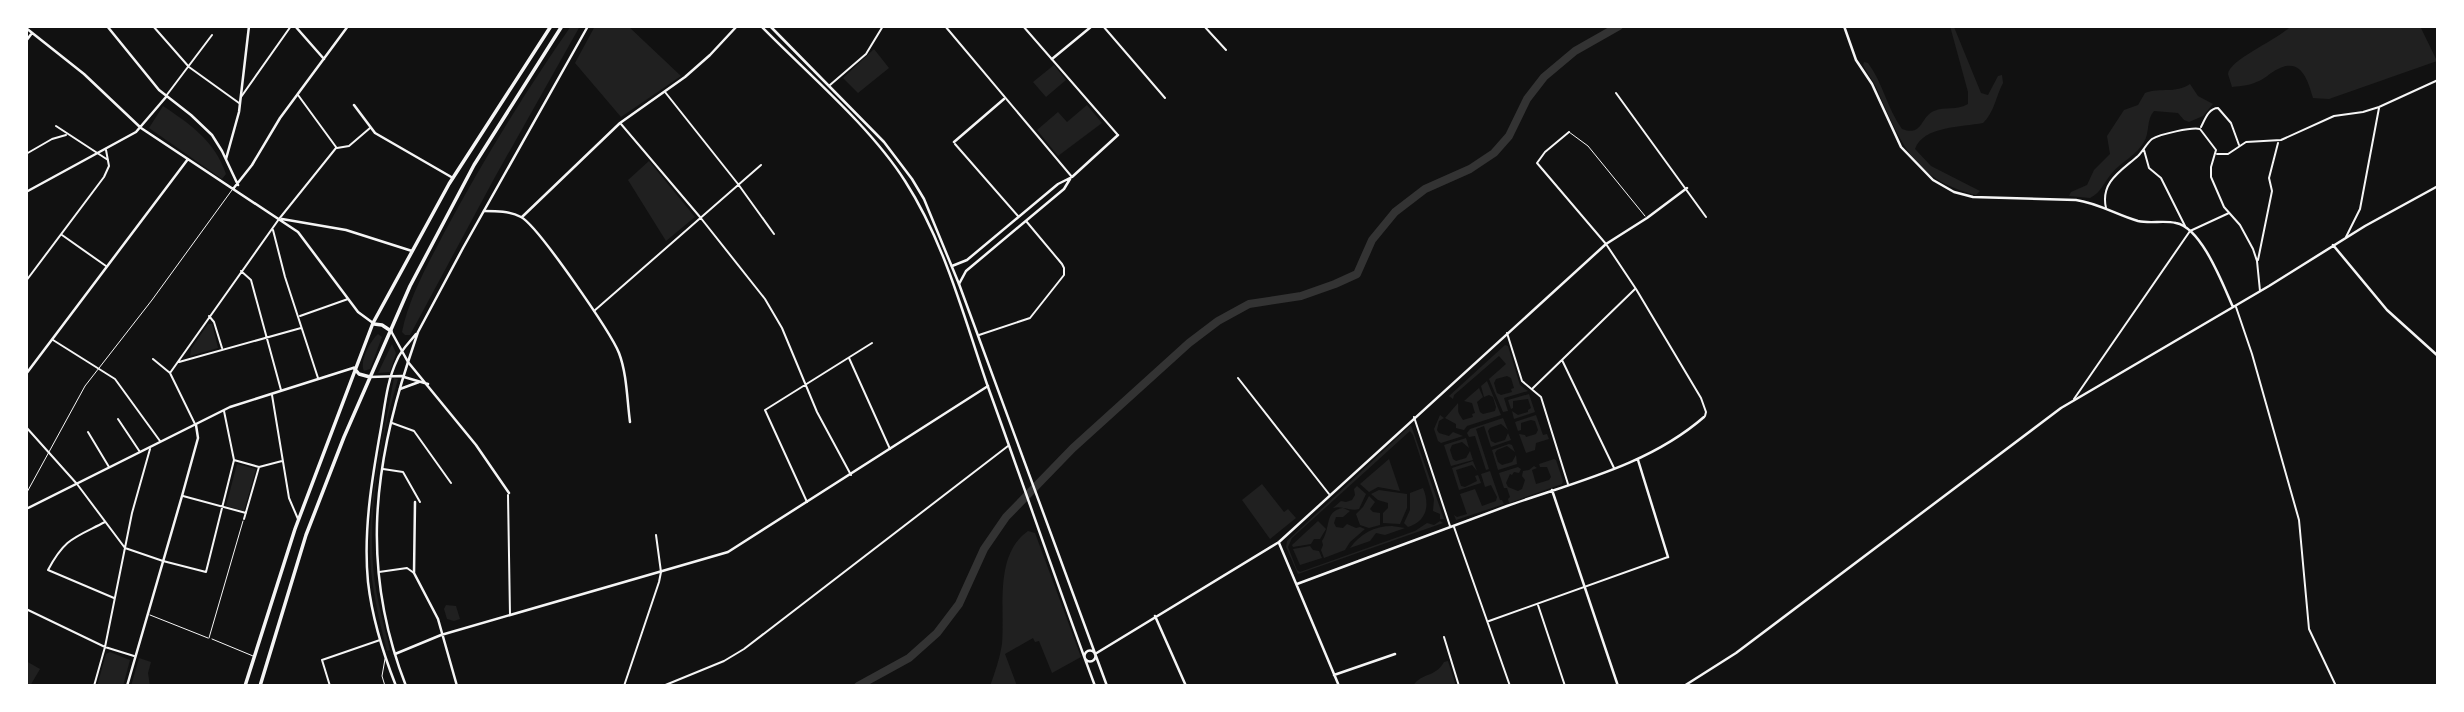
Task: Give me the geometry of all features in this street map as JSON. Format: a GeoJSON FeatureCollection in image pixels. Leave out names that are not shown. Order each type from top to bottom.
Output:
{"type":"FeatureCollection","features":[{"type":"Feature","properties":{"kind":"highway"},"geometry":{"type":"LineString","coordinates":[[246,686],[298,521],[373,323],[453,178],[551,26]]}},
{"type":"Feature","properties":{"kind":"highway"},"geometry":{"type":"LineString","coordinates":[[260,686],[306,535],[344,437],[418,270],[462,187],[562,26]]}},
{"type":"Feature","properties":{"kind":"highway"},"geometry":{"type":"LineString","coordinates":[[373,323],[391,331]]}},
{"type":"Feature","properties":{"kind":"highway"},"geometry":{"type":"LineString","coordinates":[[354,368],[370,377]]}},
{"type":"Feature","properties":{"kind":"street"},"geometry":{"type":"LineString","coordinates":[[107,26],[149,80],[166,97],[202,124],[218,143],[238,184]]}},
{"type":"Feature","properties":{"kind":"street"},"geometry":{"type":"LineString","coordinates":[[153,26],[189,68],[240,103]]}},
{"type":"Feature","properties":{"kind":"street"},"geometry":{"type":"LineString","coordinates":[[226,159],[237,122],[248,26]]}},
{"type":"Feature","properties":{"kind":"street"},"geometry":{"type":"LineString","coordinates":[[241,97],[293,26],[324,59]]}},
{"type":"Feature","properties":{"kind":"street"},"geometry":{"type":"LineString","coordinates":[[233,189],[348,26]]}},
{"type":"Feature","properties":{"kind":"street"},"geometry":{"type":"LineString","coordinates":[[406,686],[395,654],[378,572],[376,536],[382,469],[403,377],[418,332],[588,26]]}},
{"type":"Feature","properties":{"kind":"street"},"geometry":{"type":"LineString","coordinates":[[522,217],[620,123],[665,92],[710,55],[737,26]]}},
{"type":"Feature","properties":{"kind":"street"},"geometry":{"type":"LineString","coordinates":[[761,26],[871,138],[911,189],[943,260],[1095,686]]}},
{"type":"Feature","properties":{"kind":"street"},"geometry":{"type":"LineString","coordinates":[[770,26],[884,142],[912,179],[928,208],[952,265],[1107,686]]}},
{"type":"Feature","properties":{"kind":"street"},"geometry":{"type":"LineString","coordinates":[[829,85],[866,54],[883,26]]}},
{"type":"Feature","properties":{"kind":"street"},"geometry":{"type":"LineString","coordinates":[[944,26],[1072,177]]}},
{"type":"Feature","properties":{"kind":"street"},"geometry":{"type":"LineString","coordinates":[[959,284],[966,271],[1064,189],[1072,177],[1118,135],[1023,26]]}},
{"type":"Feature","properties":{"kind":"street"},"geometry":{"type":"LineString","coordinates":[[1052,59],[1092,26]]}},
{"type":"Feature","properties":{"kind":"street"},"geometry":{"type":"LineString","coordinates":[[1103,26],[1165,98]]}},
{"type":"Feature","properties":{"kind":"street"},"geometry":{"type":"LineString","coordinates":[[1205,26],[1226,50]]}},
{"type":"Feature","properties":{"kind":"street"},"geometry":{"type":"LineString","coordinates":[[1844,26],[1856,60],[1872,84],[1901,146],[1933,180],[1954,192],[1973,197],[2076,200],[2144,222],[2172,222],[2186,227]]}},
{"type":"Feature","properties":{"kind":"street"},"geometry":{"type":"LineString","coordinates":[[26,28],[84,74],[141,128],[298,232],[362,316],[373,323]]}},
{"type":"Feature","properties":{"kind":"street"},"geometry":{"type":"LineString","coordinates":[[26,41],[32,33]]}},
{"type":"Feature","properties":{"kind":"street"},"geometry":{"type":"LineString","coordinates":[[26,192],[106,150],[141,128],[212,35]]}},
{"type":"Feature","properties":{"kind":"street"},"geometry":{"type":"LineString","coordinates":[[2216,154],[2228,154],[2246,142],[2278,141],[2334,116],[2379,107],[2438,80]]}},
{"type":"Feature","properties":{"kind":"street"},"geometry":{"type":"LineString","coordinates":[[665,92],[774,234]]}},
{"type":"Feature","properties":{"kind":"street"},"geometry":{"type":"LineString","coordinates":[[1616,93],[1706,217]]}},
{"type":"Feature","properties":{"kind":"street"},"geometry":{"type":"LineString","coordinates":[[298,94],[336,148]]}},
{"type":"Feature","properties":{"kind":"street"},"geometry":{"type":"LineString","coordinates":[[1004,99],[954,142],[1018,217]]}},
{"type":"Feature","properties":{"kind":"street"},"geometry":{"type":"LineString","coordinates":[[354,105],[370,128],[398,148],[453,178]]}},
{"type":"Feature","properties":{"kind":"street"},"geometry":{"type":"LineString","coordinates":[[2346,237],[2361,209],[2379,107]]}},
{"type":"Feature","properties":{"kind":"street"},"geometry":{"type":"LineString","coordinates":[[2200,129],[2207,114],[2218,108],[2231,123],[2239,146]]}},
{"type":"Feature","properties":{"kind":"street"},"geometry":{"type":"LineString","coordinates":[[620,123],[765,299],[782,328],[817,412],[851,475]]}},
{"type":"Feature","properties":{"kind":"street"},"geometry":{"type":"LineString","coordinates":[[56,126],[109,161]]}},
{"type":"Feature","properties":{"kind":"street"},"geometry":{"type":"LineString","coordinates":[[170,373],[279,219],[336,148],[349,146],[370,128]]}},
{"type":"Feature","properties":{"kind":"street"},"geometry":{"type":"LineString","coordinates":[[2106,209],[2104,198],[2109,183],[2118,171],[2156,137],[2193,128],[2200,129],[2214,146],[2216,154],[2211,167],[2211,177],[2224,206],[2245,232],[2258,261]]}},
{"type":"Feature","properties":{"kind":"street"},"geometry":{"type":"LineString","coordinates":[[1297,584],[1615,469],[1678,438],[1704,417],[1706,412],[1701,398],[1636,289],[1606,244],[1537,163],[1545,152],[1569,132]]}},
{"type":"Feature","properties":{"kind":"street"},"geometry":{"type":"LineString","coordinates":[[26,154],[52,139],[68,134]]}},
{"type":"Feature","properties":{"kind":"street"},"geometry":{"type":"LineString","coordinates":[[2260,291],[2258,261],[2272,191],[2270,177],[2278,141]]}},
{"type":"Feature","properties":{"kind":"street"},"geometry":{"type":"LineString","coordinates":[[2144,149],[2149,168],[2161,178],[2186,227],[2209,257],[2234,306],[2252,354],[2299,520],[2309,629],[2336,686]]}},
{"type":"Feature","properties":{"kind":"street"},"geometry":{"type":"LineString","coordinates":[[26,281],[104,177],[109,161],[106,150]]}},
{"type":"Feature","properties":{"kind":"street"},"geometry":{"type":"LineString","coordinates":[[26,374],[188,159]]}},
{"type":"Feature","properties":{"kind":"street"},"geometry":{"type":"LineString","coordinates":[[593,312],[761,164]]}},
{"type":"Feature","properties":{"kind":"street"},"geometry":{"type":"LineString","coordinates":[[952,265],[967,260],[1058,184],[1072,177]]}},
{"type":"Feature","properties":{"kind":"street"},"geometry":{"type":"LineString","coordinates":[[1684,686],[1736,653],[2074,400],[2122,374],[2346,237],[2438,186]]}},
{"type":"Feature","properties":{"kind":"street"},"geometry":{"type":"LineString","coordinates":[[1084,657],[1091,661],[1095,654],[1155,616],[1279,542],[1606,244],[1687,188]]}},
{"type":"Feature","properties":{"kind":"street"},"geometry":{"type":"LineString","coordinates":[[484,211],[505,212],[522,217],[542,238],[615,345],[620,357],[630,422]]}},
{"type":"Feature","properties":{"kind":"street"},"geometry":{"type":"LineString","coordinates":[[2074,400],[2190,231],[2229,213]]}},
{"type":"Feature","properties":{"kind":"street"},"geometry":{"type":"LineString","coordinates":[[279,219],[346,230],[413,251]]}},
{"type":"Feature","properties":{"kind":"street"},"geometry":{"type":"LineString","coordinates":[[978,335],[1030,318],[1063,275],[1062,264],[1026,221]]}},
{"type":"Feature","properties":{"kind":"street"},"geometry":{"type":"LineString","coordinates":[[273,228],[285,277],[319,379]]}},
{"type":"Feature","properties":{"kind":"street"},"geometry":{"type":"LineString","coordinates":[[61,234],[107,267]]}},
{"type":"Feature","properties":{"kind":"street"},"geometry":{"type":"LineString","coordinates":[[2333,246],[2387,310],[2438,356]]}},
{"type":"Feature","properties":{"kind":"street"},"geometry":{"type":"LineString","coordinates":[[241,271],[251,280],[281,391]]}},
{"type":"Feature","properties":{"kind":"street"},"geometry":{"type":"LineString","coordinates":[[1532,389],[1636,289]]}},
{"type":"Feature","properties":{"kind":"street"},"geometry":{"type":"LineString","coordinates":[[299,316],[348,299]]}},
{"type":"Feature","properties":{"kind":"street"},"geometry":{"type":"LineString","coordinates":[[209,316],[214,322],[223,349]]}},
{"type":"Feature","properties":{"kind":"street"},"geometry":{"type":"LineString","coordinates":[[178,362],[303,327]]}},
{"type":"Feature","properties":{"kind":"street"},"geometry":{"type":"LineString","coordinates":[[391,331],[408,362],[476,445],[509,493],[510,616]]}},
{"type":"Feature","properties":{"kind":"street"},"geometry":{"type":"LineString","coordinates":[[396,686],[369,590],[367,546],[373,470],[391,375],[401,352],[418,332]]}},
{"type":"Feature","properties":{"kind":"street"},"geometry":{"type":"LineString","coordinates":[[1507,333],[1522,380],[1541,397],[1568,485]]}},
{"type":"Feature","properties":{"kind":"street"},"geometry":{"type":"LineString","coordinates":[[53,340],[100,368],[120,385],[161,442]]}},
{"type":"Feature","properties":{"kind":"street"},"geometry":{"type":"LineString","coordinates":[[807,503],[765,410],[873,343]]}},
{"type":"Feature","properties":{"kind":"street"},"geometry":{"type":"LineString","coordinates":[[849,358],[890,450]]}},
{"type":"Feature","properties":{"kind":"street"},"geometry":{"type":"LineString","coordinates":[[127,686],[198,438],[195,425],[170,373],[153,359]]}},
{"type":"Feature","properties":{"kind":"street"},"geometry":{"type":"LineString","coordinates":[[1562,360],[1615,469]]}},
{"type":"Feature","properties":{"kind":"street"},"geometry":{"type":"LineString","coordinates":[[26,509],[223,410],[354,368]]}},
{"type":"Feature","properties":{"kind":"street"},"geometry":{"type":"LineString","coordinates":[[370,377],[391,375],[428,384]]}},
{"type":"Feature","properties":{"kind":"street"},"geometry":{"type":"LineString","coordinates":[[1238,378],[1330,495]]}},
{"type":"Feature","properties":{"kind":"street"},"geometry":{"type":"LineString","coordinates":[[400,389],[420,382]]}},
{"type":"Feature","properties":{"kind":"street"},"geometry":{"type":"LineString","coordinates":[[386,657],[441,635],[734,549],[988,386]]}},
{"type":"Feature","properties":{"kind":"street"},"geometry":{"type":"LineString","coordinates":[[272,394],[289,498],[298,521]]}},
{"type":"Feature","properties":{"kind":"street"},"geometry":{"type":"LineString","coordinates":[[26,427],[77,484],[125,548],[206,572],[234,460],[223,410]]}},
{"type":"Feature","properties":{"kind":"street"},"geometry":{"type":"LineString","coordinates":[[1414,417],[1510,686]]}},
{"type":"Feature","properties":{"kind":"street"},"geometry":{"type":"LineString","coordinates":[[118,419],[141,453]]}},
{"type":"Feature","properties":{"kind":"street"},"geometry":{"type":"LineString","coordinates":[[391,422],[414,431],[452,483]]}},
{"type":"Feature","properties":{"kind":"street"},"geometry":{"type":"LineString","coordinates":[[88,432],[110,468]]}},
{"type":"Feature","properties":{"kind":"street"},"geometry":{"type":"LineString","coordinates":[[663,686],[724,661],[744,649],[1010,445]]}},
{"type":"Feature","properties":{"kind":"street"},"geometry":{"type":"LineString","coordinates":[[94,686],[105,647],[131,513],[150,448]]}},
{"type":"Feature","properties":{"kind":"street"},"geometry":{"type":"LineString","coordinates":[[1489,621],[1668,557],[1638,459]]}},
{"type":"Feature","properties":{"kind":"street"},"geometry":{"type":"LineString","coordinates":[[234,460],[259,467],[283,461]]}},
{"type":"Feature","properties":{"kind":"street"},"geometry":{"type":"LineString","coordinates":[[244,519],[259,467]]}},
{"type":"Feature","properties":{"kind":"street"},"geometry":{"type":"LineString","coordinates":[[382,469],[403,472],[417,502],[414,573]]}},
{"type":"Feature","properties":{"kind":"street"},"geometry":{"type":"LineString","coordinates":[[1552,491],[1618,686]]}},
{"type":"Feature","properties":{"kind":"street"},"geometry":{"type":"LineString","coordinates":[[182,496],[246,513]]}},
{"type":"Feature","properties":{"kind":"street"},"geometry":{"type":"LineString","coordinates":[[105,522],[65,543],[48,570],[115,598]]}},
{"type":"Feature","properties":{"kind":"street"},"geometry":{"type":"LineString","coordinates":[[624,686],[661,572],[656,535]]}},
{"type":"Feature","properties":{"kind":"street"},"geometry":{"type":"LineString","coordinates":[[1279,542],[1339,686]]}},
{"type":"Feature","properties":{"kind":"street"},"geometry":{"type":"LineString","coordinates":[[378,572],[407,568],[414,573],[438,619],[457,686]]}},
{"type":"Feature","properties":{"kind":"street"},"geometry":{"type":"LineString","coordinates":[[1538,604],[1565,686]]}},
{"type":"Feature","properties":{"kind":"street"},"geometry":{"type":"LineString","coordinates":[[26,609],[105,647],[135,657]]}},
{"type":"Feature","properties":{"kind":"street"},"geometry":{"type":"LineString","coordinates":[[1155,616],[1186,686]]}},
{"type":"Feature","properties":{"kind":"street"},"geometry":{"type":"LineString","coordinates":[[1444,637],[1460,686]]}},
{"type":"Feature","properties":{"kind":"street"},"geometry":{"type":"LineString","coordinates":[[330,686],[322,660],[381,640]]}},
{"type":"Feature","properties":{"kind":"street"},"geometry":{"type":"LineString","coordinates":[[1084,657],[1088,650],[1095,654]]}},
{"type":"Feature","properties":{"kind":"street"},"geometry":{"type":"LineString","coordinates":[[1334,675],[1395,654]]}},
{"type":"Feature","properties":{"kind":"lane"},"geometry":{"type":"LineString","coordinates":[[1569,132],[1588,146],[1647,218]]}},
{"type":"Feature","properties":{"kind":"lane"},"geometry":{"type":"LineString","coordinates":[[26,494],[75,402],[233,189]]}},
{"type":"Feature","properties":{"kind":"lane"},"geometry":{"type":"LineString","coordinates":[[209,638],[244,519]]}},
{"type":"Feature","properties":{"kind":"lane"},"geometry":{"type":"LineString","coordinates":[[148,614],[254,656]]}},
{"type":"Feature","properties":{"kind":"lane"},"geometry":{"type":"LineString","coordinates":[[385,686],[382,680],[386,657]]}},
{"type":"Feature","properties":{"kind":"shaded area"},"geometry":{"type":"Polygon","coordinates":[[[571,26],[580,26],[410,335],[405,335],[402,332],[409,306],[444,233],[504,128],[571,26]]]}},
{"type":"Feature","properties":{"kind":"shaded area"},"geometry":{"type":"Polygon","coordinates":[[[595,26],[628,26],[681,76],[621,117],[575,63],[595,26]]]}},
{"type":"Feature","properties":{"kind":"shaded area"},"geometry":{"type":"Polygon","coordinates":[[[1950,26],[1954,27],[1981,93],[1988,95],[1998,76],[2002,75],[2003,83],[1983,123],[1934,132],[1919,141],[1915,149],[1931,166],[1980,191],[1976,195],[1955,188],[1923,169],[1902,142],[1863,65],[1864,62],[1868,63],[1873,71],[1902,129],[1914,130],[1934,111],[1968,104],[1968,92],[1950,26]]]}},
{"type":"Feature","properties":{"kind":"shaded area"},"geometry":{"type":"Polygon","coordinates":[[[2291,26],[2420,26],[2437,61],[2329,99],[2313,98],[2306,78],[2298,68],[2292,66],[2278,69],[2262,80],[2232,87],[2228,74],[2231,68],[2291,26]]]}},
{"type":"Feature","properties":{"kind":"shaded area"},"geometry":{"type":"Polygon","coordinates":[[[874,49],[889,68],[858,93],[843,78],[874,49]]]}},
{"type":"Feature","properties":{"kind":"shaded area"},"geometry":{"type":"Polygon","coordinates":[[[1054,65],[1066,80],[1046,97],[1033,82],[1054,65]]]}},
{"type":"Feature","properties":{"kind":"shaded area"},"geometry":{"type":"Polygon","coordinates":[[[2190,84],[2198,96],[2213,104],[2203,116],[2189,122],[2178,113],[2154,111],[2141,147],[2109,176],[2097,193],[2090,198],[2069,196],[2071,192],[2087,185],[2094,170],[2110,154],[2107,136],[2124,110],[2138,105],[2145,93],[2179,89],[2190,84]]]}},
{"type":"Feature","properties":{"kind":"shaded area"},"geometry":{"type":"Polygon","coordinates":[[[1087,105],[1102,123],[1058,156],[1037,130],[1058,112],[1067,122],[1087,105]]]}},
{"type":"Feature","properties":{"kind":"shaded area"},"geometry":{"type":"Polygon","coordinates":[[[163,106],[192,127],[208,143],[226,174],[222,179],[149,128],[163,106]]]}},
{"type":"Feature","properties":{"kind":"shaded area"},"geometry":{"type":"Polygon","coordinates":[[[649,161],[695,217],[666,241],[628,180],[649,161]]]}},
{"type":"Feature","properties":{"kind":"shaded area"},"geometry":{"type":"Polygon","coordinates":[[[208,324],[212,324],[218,348],[190,356],[191,349],[208,324]]]}},
{"type":"Feature","properties":{"kind":"shaded area"},"geometry":{"type":"Polygon","coordinates":[[[378,334],[382,337],[370,369],[364,371],[366,352],[378,334]]]}},
{"type":"Feature","properties":{"kind":"shaded area"},"geometry":{"type":"Polygon","coordinates":[[[392,344],[396,353],[390,372],[378,373],[392,344]]]}},
{"type":"Feature","properties":{"kind":"shaded area"},"geometry":{"type":"Polygon","coordinates":[[[1505,345],[1508,346],[1520,385],[1528,391],[1504,398],[1508,411],[1503,412],[1489,379],[1506,364],[1499,356],[1454,395],[1453,399],[1449,396],[1505,345]],[[1507,376],[1496,379],[1494,383],[1497,393],[1501,395],[1512,392],[1511,389],[1514,388],[1511,378],[1507,376]]]}},
{"type":"Feature","properties":{"kind":"shaded area"},"geometry":{"type":"Polygon","coordinates":[[[394,378],[398,379],[381,451],[372,527],[374,576],[390,650],[387,651],[374,591],[370,547],[376,474],[394,378]]]}},
{"type":"Feature","properties":{"kind":"shaded area"},"geometry":{"type":"Polygon","coordinates":[[[1487,381],[1501,415],[1467,426],[1464,430],[1456,428],[1456,424],[1445,418],[1458,403],[1458,412],[1463,420],[1473,417],[1472,414],[1475,413],[1472,403],[1464,401],[1479,388],[1483,397],[1477,402],[1480,412],[1483,414],[1495,411],[1493,397],[1484,397],[1481,386],[1487,381]]]}},
{"type":"Feature","properties":{"kind":"shaded area"},"geometry":{"type":"Polygon","coordinates":[[[1529,394],[1535,412],[1514,419],[1512,411],[1518,415],[1531,408],[1528,399],[1513,401],[1511,409],[1508,400],[1529,394]]]}},
{"type":"Feature","properties":{"kind":"shaded area"},"geometry":{"type":"Polygon","coordinates":[[[1440,415],[1444,418],[1439,421],[1439,433],[1449,436],[1453,432],[1463,436],[1441,443],[1438,441],[1434,429],[1440,415]]]}},
{"type":"Feature","properties":{"kind":"shaded area"},"geometry":{"type":"Polygon","coordinates":[[[1536,415],[1543,435],[1547,434],[1549,439],[1536,443],[1535,450],[1526,453],[1519,434],[1526,437],[1536,434],[1538,430],[1535,421],[1521,423],[1521,430],[1518,431],[1515,422],[1536,415]]]}},
{"type":"Feature","properties":{"kind":"shaded area"},"geometry":{"type":"Polygon","coordinates":[[[1503,418],[1508,430],[1501,424],[1490,428],[1488,431],[1491,441],[1495,443],[1505,440],[1508,433],[1511,440],[1491,447],[1484,426],[1476,429],[1489,469],[1486,470],[1475,436],[1469,437],[1467,433],[1470,429],[1503,418]]]}},
{"type":"Feature","properties":{"kind":"shaded area"},"geometry":{"type":"Polygon","coordinates":[[[1411,425],[1444,519],[1440,519],[1440,514],[1433,511],[1434,499],[1410,431],[1292,538],[1288,547],[1300,572],[1415,531],[1427,523],[1443,523],[1298,574],[1286,547],[1287,541],[1411,425]]]}},
{"type":"Feature","properties":{"kind":"shaded area"},"geometry":{"type":"Polygon","coordinates":[[[1466,438],[1469,448],[1462,442],[1452,445],[1450,450],[1456,461],[1466,458],[1470,451],[1473,460],[1451,466],[1444,445],[1466,438]]]}},
{"type":"Feature","properties":{"kind":"shaded area"},"geometry":{"type":"Polygon","coordinates":[[[1509,444],[1515,452],[1507,446],[1497,450],[1495,453],[1498,462],[1502,465],[1512,462],[1516,455],[1517,464],[1498,470],[1492,450],[1509,444]]]}},
{"type":"Feature","properties":{"kind":"shaded area"},"geometry":{"type":"Polygon","coordinates":[[[1389,459],[1400,491],[1378,487],[1369,492],[1360,484],[1389,459]]]}},
{"type":"Feature","properties":{"kind":"shaded area"},"geometry":{"type":"Polygon","coordinates":[[[1554,459],[1562,484],[1509,503],[1507,488],[1504,488],[1499,473],[1518,467],[1521,469],[1519,473],[1510,474],[1506,483],[1508,487],[1518,491],[1522,489],[1525,480],[1523,471],[1534,466],[1537,468],[1532,470],[1536,484],[1549,480],[1551,477],[1547,467],[1540,467],[1539,464],[1554,459]]]}},
{"type":"Feature","properties":{"kind":"shaded area"},"geometry":{"type":"Polygon","coordinates":[[[1473,461],[1477,471],[1472,465],[1456,470],[1461,486],[1465,487],[1477,481],[1475,476],[1478,475],[1481,483],[1459,490],[1452,468],[1473,461]]]}},
{"type":"Feature","properties":{"kind":"shaded area"},"geometry":{"type":"Polygon","coordinates":[[[237,464],[256,469],[244,511],[226,506],[237,464]]]}},
{"type":"Feature","properties":{"kind":"shaded area"},"geometry":{"type":"Polygon","coordinates":[[[1490,471],[1500,500],[1504,504],[1456,520],[1454,515],[1457,517],[1467,514],[1460,494],[1475,489],[1482,506],[1496,501],[1497,497],[1491,485],[1485,487],[1481,474],[1490,471]]]}},
{"type":"Feature","properties":{"kind":"shaded area"},"geometry":{"type":"Polygon","coordinates":[[[1262,484],[1284,512],[1288,509],[1296,518],[1270,539],[1242,500],[1262,484]]]}},
{"type":"Feature","properties":{"kind":"shaded area"},"geometry":{"type":"Polygon","coordinates":[[[1357,486],[1366,494],[1359,509],[1333,508],[1341,501],[1352,500],[1357,486]]]}},
{"type":"Feature","properties":{"kind":"shaded area"},"geometry":{"type":"Polygon","coordinates":[[[1423,488],[1425,512],[1419,521],[1408,527],[1404,523],[1410,510],[1410,493],[1423,488]]]}},
{"type":"Feature","properties":{"kind":"shaded area"},"geometry":{"type":"Polygon","coordinates":[[[1379,490],[1407,494],[1407,508],[1400,524],[1383,523],[1383,513],[1388,508],[1388,503],[1371,494],[1379,490]]]}},
{"type":"Feature","properties":{"kind":"shaded area"},"geometry":{"type":"Polygon","coordinates":[[[1369,496],[1375,502],[1370,509],[1380,513],[1380,525],[1369,528],[1360,525],[1356,514],[1369,496]]]}},
{"type":"Feature","properties":{"kind":"shaded area"},"geometry":{"type":"Polygon","coordinates":[[[1343,508],[1350,511],[1343,517],[1336,517],[1336,527],[1343,528],[1347,524],[1365,529],[1345,550],[1324,558],[1322,541],[1330,516],[1343,508]]]}},
{"type":"Feature","properties":{"kind":"shaded area"},"geometry":{"type":"Polygon","coordinates":[[[1318,521],[1326,529],[1320,539],[1314,539],[1311,544],[1293,547],[1292,545],[1318,521]]]}},
{"type":"Feature","properties":{"kind":"shaded area"},"geometry":{"type":"Polygon","coordinates":[[[1379,527],[1405,528],[1385,535],[1376,533],[1370,541],[1350,548],[1368,532],[1379,527]]]}},
{"type":"Feature","properties":{"kind":"shaded area"},"geometry":{"type":"Polygon","coordinates":[[[1028,531],[1035,533],[1081,657],[1052,673],[1039,641],[1035,642],[1033,638],[1005,654],[1017,686],[990,686],[1002,644],[1003,583],[1006,568],[1017,541],[1028,531]]]}},
{"type":"Feature","properties":{"kind":"shaded area"},"geometry":{"type":"Polygon","coordinates":[[[1310,546],[1319,551],[1322,558],[1300,565],[1293,549],[1310,546]]]}},
{"type":"Feature","properties":{"kind":"shaded area"},"geometry":{"type":"Polygon","coordinates":[[[446,605],[456,606],[460,619],[447,619],[444,609],[446,605]]]}},
{"type":"Feature","properties":{"kind":"shaded area"},"geometry":{"type":"Polygon","coordinates":[[[110,652],[130,660],[123,686],[97,686],[106,654],[110,652]]]}},
{"type":"Feature","properties":{"kind":"shaded area"},"geometry":{"type":"Polygon","coordinates":[[[139,658],[151,662],[148,673],[150,686],[131,686],[139,658]]]}},
{"type":"Feature","properties":{"kind":"shaded area"},"geometry":{"type":"Polygon","coordinates":[[[26,661],[40,669],[30,686],[26,686],[26,661]]]}},
{"type":"Feature","properties":{"kind":"shaded area"},"geometry":{"type":"Polygon","coordinates":[[[1448,661],[1456,686],[1413,686],[1420,679],[1437,671],[1448,661]]]}},
{"type":"Feature","properties":{"kind":"waterway"},"geometry":{"type":"LineString","coordinates":[[858,686],[909,658],[937,633],[959,604],[984,549],[1006,517],[1073,448],[1189,343],[1218,321],[1249,304],[1301,296],[1357,274],[1372,240],[1395,212],[1425,189],[1470,169],[1494,153],[1509,136],[1527,99],[1544,77],[1575,51],[1619,26]]}}]}
